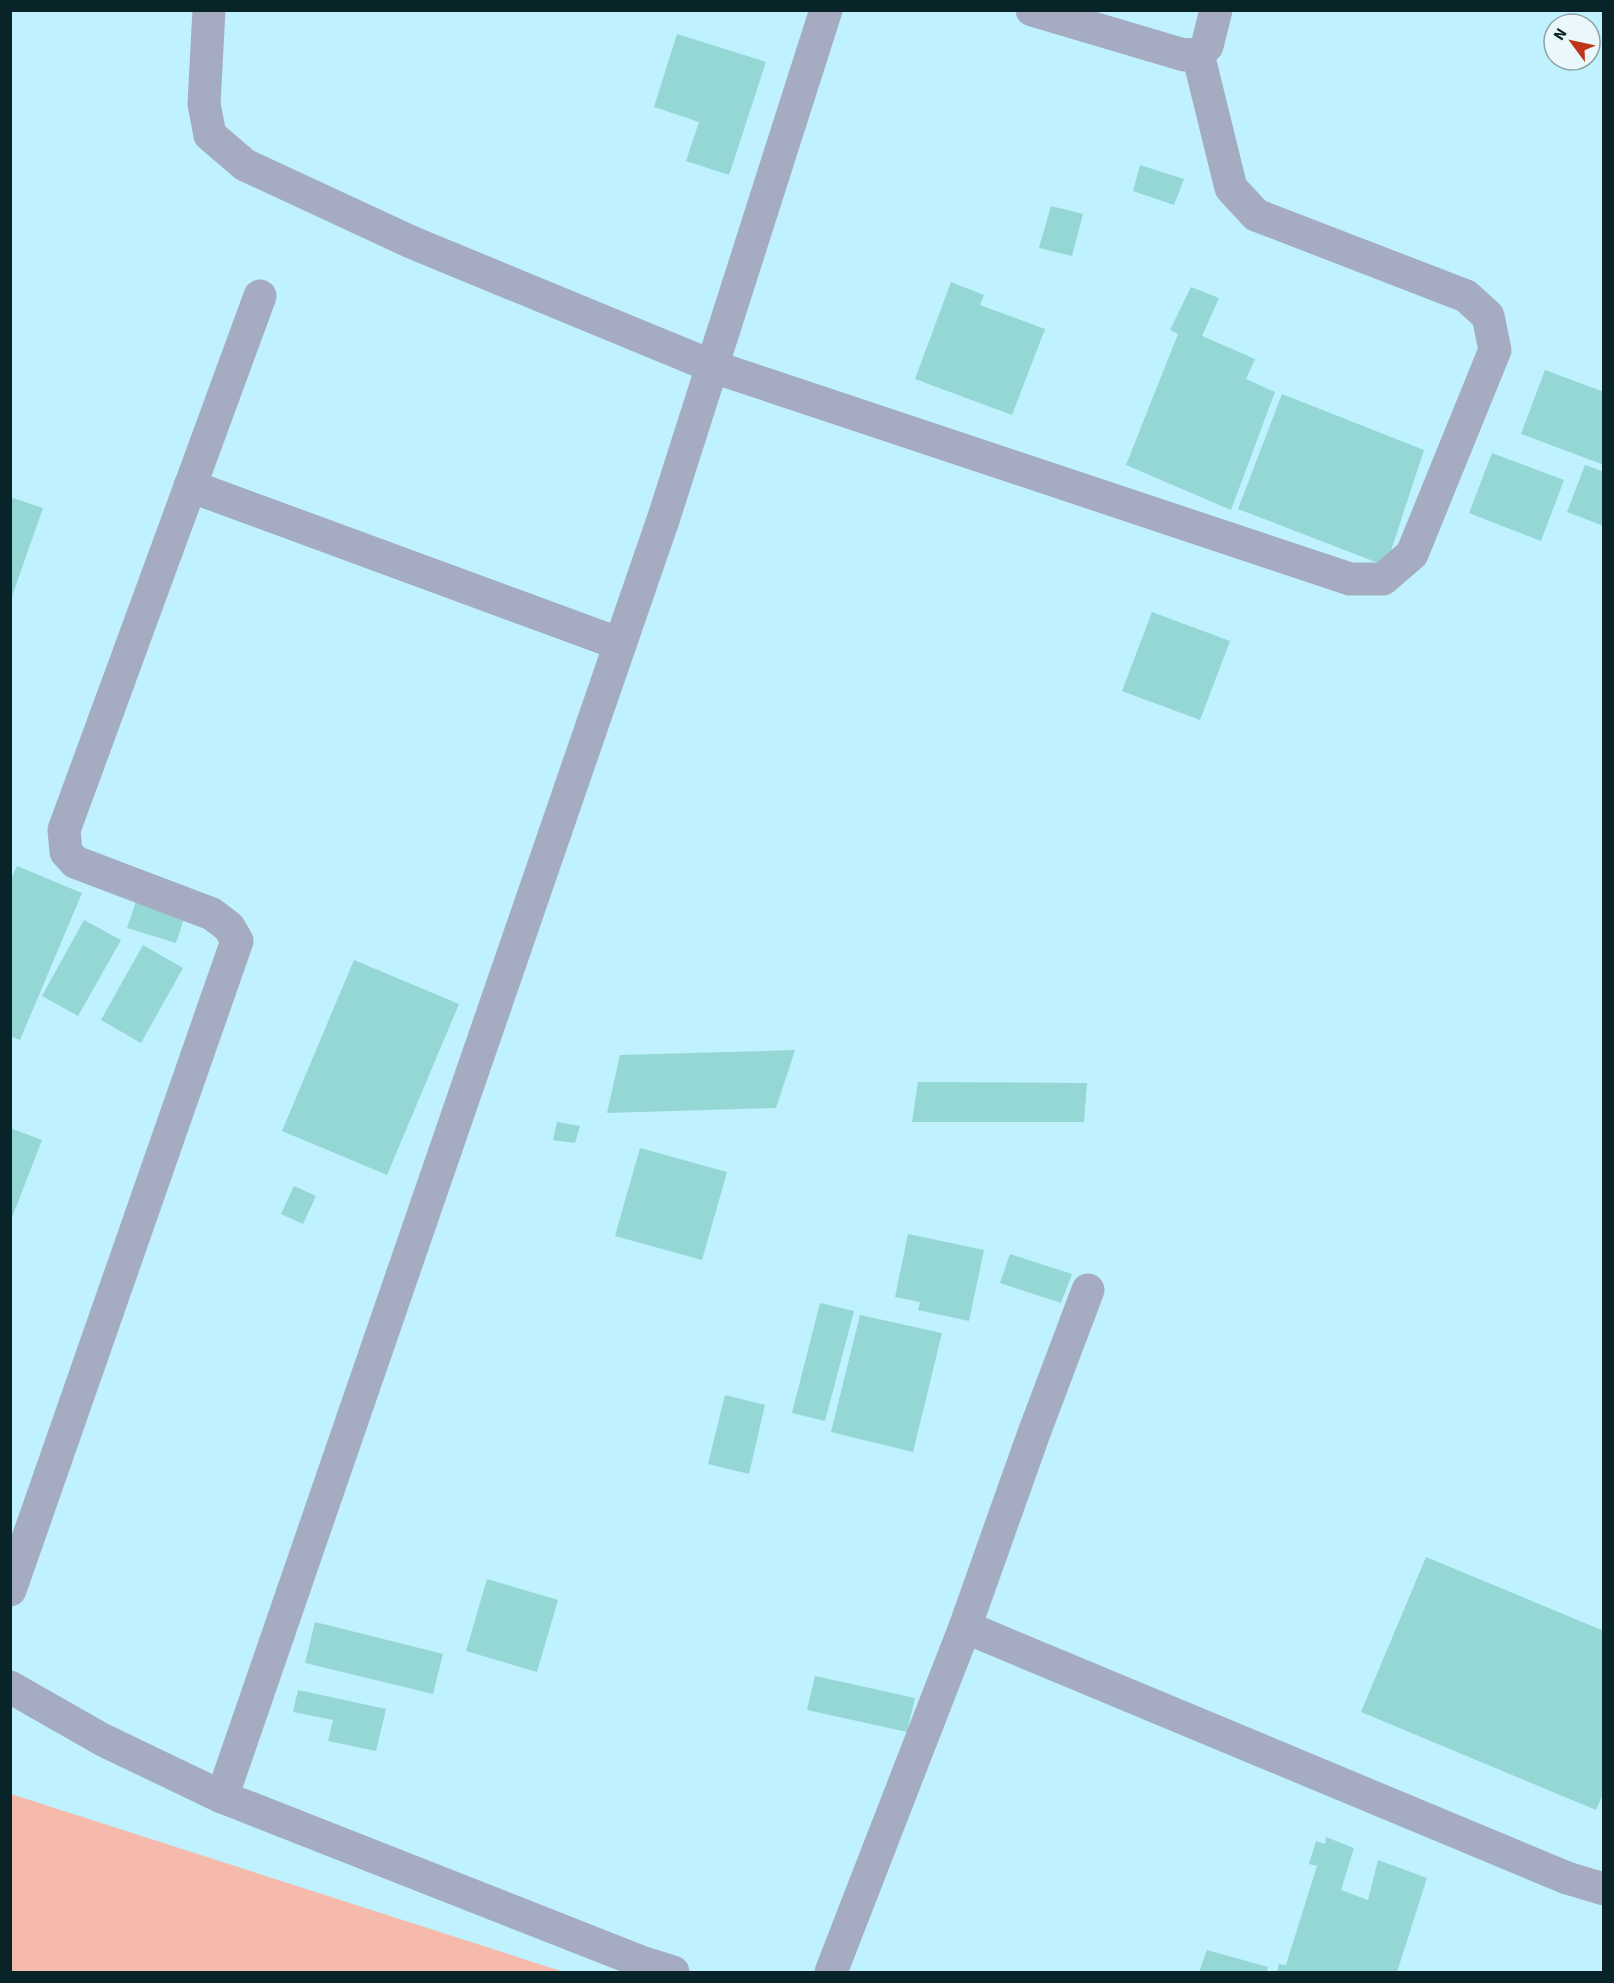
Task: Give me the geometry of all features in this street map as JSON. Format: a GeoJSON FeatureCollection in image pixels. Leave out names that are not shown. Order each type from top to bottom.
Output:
{"type":"FeatureCollection","features":[{"type":"Feature","properties":{"kind":"street"},"geometry":{"type":"LineString","coordinates":[[209,10],[204,104],[210,135],[245,165],[411,242],[714,367],[1350,579],[1383,579],[1412,554],[1495,350],[1488,316],[1466,296],[1256,215],[1231,188],[1198,54]]}},
{"type":"Feature","properties":{"kind":"street"},"geometry":{"type":"LineString","coordinates":[[222,1797],[621,644],[714,367],[826,10]]}},
{"type":"Feature","properties":{"kind":"street"},"geometry":{"type":"LineString","coordinates":[[1032,10],[1184,55],[1198,54],[1207,46],[1216,10]]}},
{"type":"Feature","properties":{"kind":"street"},"geometry":{"type":"LineString","coordinates":[[10,1590],[237,941],[230,927],[212,914],[75,862],[66,852],[64,830],[260,296]]}},
{"type":"Feature","properties":{"kind":"street"},"geometry":{"type":"LineString","coordinates":[[190,486],[621,644]]}},
{"type":"Feature","properties":{"kind":"street"},"geometry":{"type":"LineString","coordinates":[[831,1972],[965,1626],[1034,1432],[1088,1290]]}},
{"type":"Feature","properties":{"kind":"street"},"geometry":{"type":"LineString","coordinates":[[965,1626],[1557,1873],[1604,1889]]}},
{"type":"Feature","properties":{"kind":"street"},"geometry":{"type":"LineString","coordinates":[[10,1687],[103,1740],[222,1797],[644,1964],[674,1972]]}},
{"type":"Feature","properties":{"kind":"shaded area"},"geometry":{"type":"Polygon","coordinates":[[[11,1794],[564,1972],[11,1972],[11,1794]]]}},
{"type":"Feature","properties":{"kind":"building"},"geometry":{"type":"Polygon","coordinates":[[[677,34],[766,62],[729,175],[686,161],[699,122],[654,107],[677,34]]]}},
{"type":"Feature","properties":{"kind":"building"},"geometry":{"type":"Polygon","coordinates":[[[1140,165],[1184,179],[1174,205],[1133,191],[1140,165]]]}},
{"type":"Feature","properties":{"kind":"building"},"geometry":{"type":"Polygon","coordinates":[[[1051,206],[1083,214],[1072,256],[1039,248],[1051,206]]]}},
{"type":"Feature","properties":{"kind":"building"},"geometry":{"type":"Polygon","coordinates":[[[951,282],[984,295],[980,305],[1045,329],[1012,415],[915,379],[951,282]]]}},
{"type":"Feature","properties":{"kind":"building"},"geometry":{"type":"Polygon","coordinates":[[[1191,287],[1219,298],[1202,336],[1255,359],[1246,379],[1275,392],[1231,510],[1126,465],[1178,334],[1170,330],[1191,287]]]}},
{"type":"Feature","properties":{"kind":"building"},"geometry":{"type":"Polygon","coordinates":[[[1545,370],[1604,392],[1604,465],[1521,434],[1545,370]]]}},
{"type":"Feature","properties":{"kind":"building"},"geometry":{"type":"Polygon","coordinates":[[[1282,394],[1424,450],[1386,566],[1238,509],[1282,394]]]}},
{"type":"Feature","properties":{"kind":"building"},"geometry":{"type":"Polygon","coordinates":[[[1492,453],[1564,480],[1541,541],[1469,513],[1492,453]]]}},
{"type":"Feature","properties":{"kind":"building"},"geometry":{"type":"Polygon","coordinates":[[[1585,465],[1604,472],[1604,526],[1567,512],[1585,465]]]}},
{"type":"Feature","properties":{"kind":"building"},"geometry":{"type":"Polygon","coordinates":[[[10,497],[43,508],[11,599],[10,599],[10,497]]]}},
{"type":"Feature","properties":{"kind":"building"},"geometry":{"type":"Polygon","coordinates":[[[1152,612],[1230,641],[1200,720],[1122,691],[1152,612]]]}},
{"type":"Feature","properties":{"kind":"building"},"geometry":{"type":"Polygon","coordinates":[[[17,866],[82,893],[20,1040],[10,1036],[10,881],[17,866]]]}},
{"type":"Feature","properties":{"kind":"building"},"geometry":{"type":"Polygon","coordinates":[[[136,901],[185,916],[176,943],[127,928],[136,901]]]}},
{"type":"Feature","properties":{"kind":"building"},"geometry":{"type":"Polygon","coordinates":[[[84,920],[121,940],[78,1016],[42,996],[84,920]]]}},
{"type":"Feature","properties":{"kind":"building"},"geometry":{"type":"Polygon","coordinates":[[[143,945],[183,968],[141,1043],[101,1020],[143,945]]]}},
{"type":"Feature","properties":{"kind":"building"},"geometry":{"type":"Polygon","coordinates":[[[354,960],[459,1004],[387,1175],[282,1131],[354,960]]]}},
{"type":"Feature","properties":{"kind":"building"},"geometry":{"type":"Polygon","coordinates":[[[795,1050],[776,1108],[607,1113],[620,1055],[795,1050]]]}},
{"type":"Feature","properties":{"kind":"building"},"geometry":{"type":"Polygon","coordinates":[[[918,1082],[1087,1083],[1084,1122],[912,1122],[918,1082]]]}},
{"type":"Feature","properties":{"kind":"building"},"geometry":{"type":"Polygon","coordinates":[[[557,1122],[580,1126],[575,1143],[553,1140],[557,1122]]]}},
{"type":"Feature","properties":{"kind":"building"},"geometry":{"type":"Polygon","coordinates":[[[10,1128],[42,1140],[11,1220],[10,1220],[10,1128]]]}},
{"type":"Feature","properties":{"kind":"building"},"geometry":{"type":"Polygon","coordinates":[[[640,1148],[727,1172],[702,1260],[615,1236],[640,1148]]]}},
{"type":"Feature","properties":{"kind":"building"},"geometry":{"type":"Polygon","coordinates":[[[294,1186],[316,1196],[303,1224],[281,1214],[294,1186]]]}},
{"type":"Feature","properties":{"kind":"building"},"geometry":{"type":"Polygon","coordinates":[[[908,1234],[984,1250],[969,1321],[918,1310],[920,1302],[895,1297],[908,1234]]]}},
{"type":"Feature","properties":{"kind":"building"},"geometry":{"type":"Polygon","coordinates":[[[1010,1254],[1072,1274],[1061,1303],[1000,1283],[1010,1254]]]}},
{"type":"Feature","properties":{"kind":"building"},"geometry":{"type":"Polygon","coordinates":[[[820,1303],[854,1311],[825,1421],[792,1413],[820,1303]]]}},
{"type":"Feature","properties":{"kind":"building"},"geometry":{"type":"Polygon","coordinates":[[[860,1315],[942,1333],[913,1452],[831,1432],[860,1315]]]}},
{"type":"Feature","properties":{"kind":"building"},"geometry":{"type":"Polygon","coordinates":[[[725,1395],[765,1405],[749,1474],[708,1464],[725,1395]]]}},
{"type":"Feature","properties":{"kind":"building"},"geometry":{"type":"Polygon","coordinates":[[[1426,1557],[1604,1631],[1604,1792],[1596,1810],[1361,1712],[1426,1557]]]}},
{"type":"Feature","properties":{"kind":"building"},"geometry":{"type":"Polygon","coordinates":[[[487,1579],[558,1600],[537,1672],[466,1651],[487,1579]]]}},
{"type":"Feature","properties":{"kind":"building"},"geometry":{"type":"Polygon","coordinates":[[[315,1622],[443,1654],[433,1694],[305,1663],[315,1622]]]}},
{"type":"Feature","properties":{"kind":"building"},"geometry":{"type":"Polygon","coordinates":[[[815,1676],[915,1698],[907,1732],[807,1710],[815,1676]]]}},
{"type":"Feature","properties":{"kind":"building"},"geometry":{"type":"Polygon","coordinates":[[[298,1690],[386,1709],[376,1751],[328,1741],[333,1720],[293,1712],[298,1690]]]}},
{"type":"Feature","properties":{"kind":"building"},"geometry":{"type":"Polygon","coordinates":[[[1326,1837],[1354,1848],[1341,1890],[1368,1900],[1378,1860],[1427,1878],[1397,1972],[1277,1972],[1279,1964],[1286,1965],[1317,1866],[1309,1864],[1316,1841],[1325,1844],[1326,1837]]]}},
{"type":"Feature","properties":{"kind":"building"},"geometry":{"type":"Polygon","coordinates":[[[1207,1950],[1268,1967],[1267,1972],[1199,1972],[1207,1950]]]}}]}
